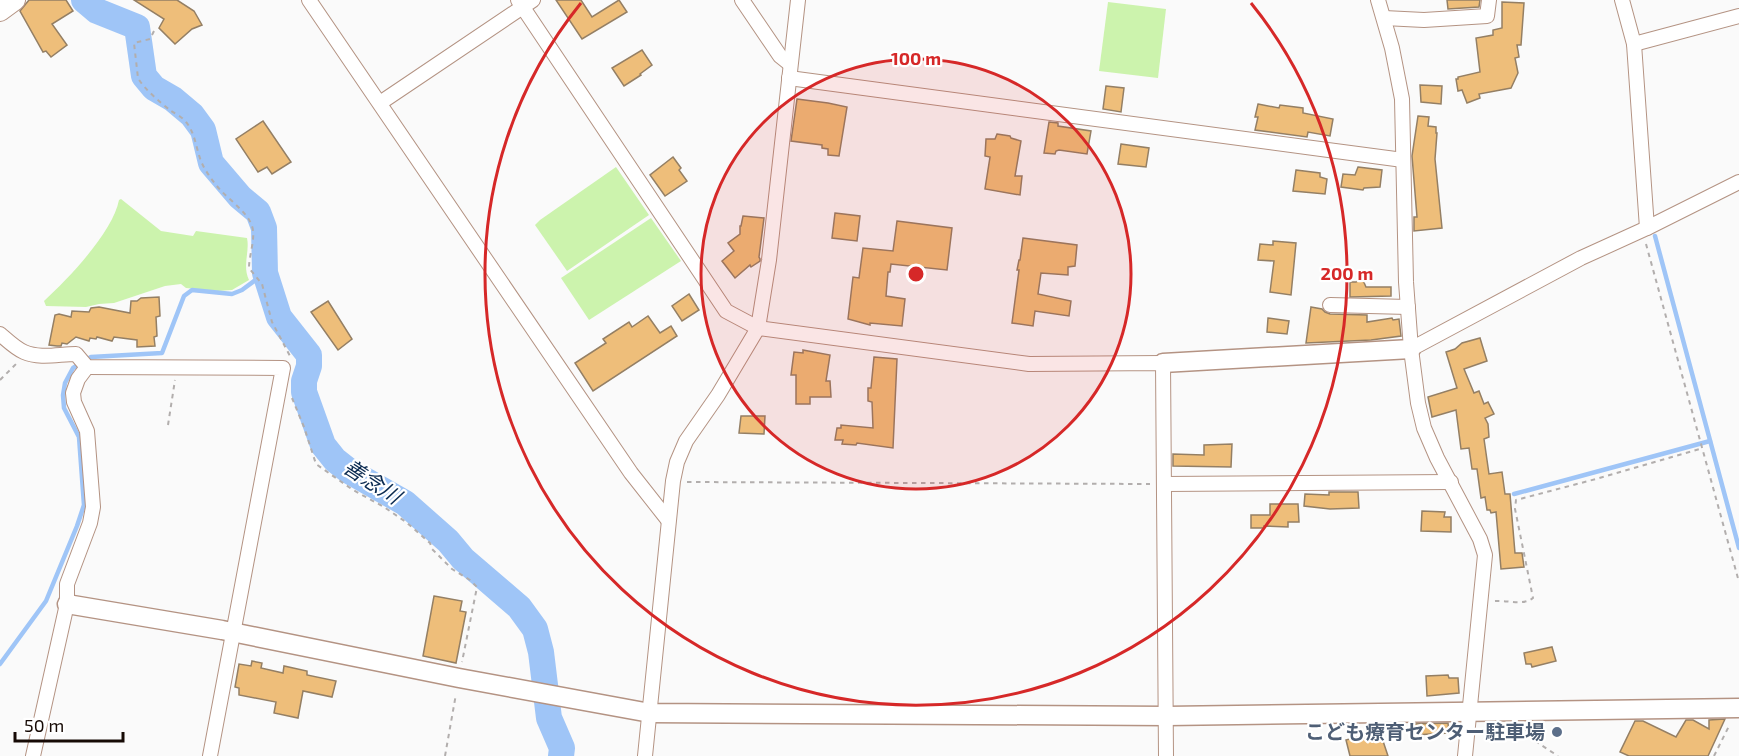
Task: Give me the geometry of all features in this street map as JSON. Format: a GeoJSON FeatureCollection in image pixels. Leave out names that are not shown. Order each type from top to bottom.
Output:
{"type":"FeatureCollection","features":[{"type":"Feature","properties":{"kind":"main road"},"geometry":{"type":"LineString","coordinates":[[0,11],[15,0]]}},
{"type":"Feature","properties":{"kind":"street"},"geometry":{"type":"LineString","coordinates":[[309,0],[631,473],[668,520]]}},
{"type":"Feature","properties":{"kind":"street"},"geometry":{"type":"LineString","coordinates":[[742,0],[789,71]]}},
{"type":"Feature","properties":{"kind":"street"},"geometry":{"type":"LineString","coordinates":[[645,756],[673,481],[677,462],[686,441],[718,395],[758,328],[769,260],[798,0]]}},
{"type":"Feature","properties":{"kind":"street"},"geometry":{"type":"LineString","coordinates":[[1378,0],[1396,64],[1402,99],[1406,282],[1418,403],[1424,428],[1437,458],[1480,539],[1485,555],[1465,756]]}},
{"type":"Feature","properties":{"kind":"street"},"geometry":{"type":"LineString","coordinates":[[1384,18],[1424,20],[1487,16],[1489,0]]}},
{"type":"Feature","properties":{"kind":"street"},"geometry":{"type":"LineString","coordinates":[[1622,0],[1634,44],[1644,229]]}},
{"type":"Feature","properties":{"kind":"street"},"geometry":{"type":"LineString","coordinates":[[380,103],[525,2],[726,311],[758,328],[1029,364],[1163,363],[1411,349],[1581,258],[1739,182]]}},
{"type":"Feature","properties":{"kind":"street"},"geometry":{"type":"LineString","coordinates":[[1634,44],[1739,16]]}},
{"type":"Feature","properties":{"kind":"street"},"geometry":{"type":"LineString","coordinates":[[789,71],[1403,160]]}},
{"type":"Feature","properties":{"kind":"street"},"geometry":{"type":"LineString","coordinates":[[1330,306],[1408,307]]}},
{"type":"Feature","properties":{"kind":"street"},"geometry":{"type":"LineString","coordinates":[[0,334],[24,352],[55,356],[76,354],[87,368]]}},
{"type":"Feature","properties":{"kind":"street"},"geometry":{"type":"LineString","coordinates":[[1163,363],[1166,756]]}},
{"type":"Feature","properties":{"kind":"street"},"geometry":{"type":"LineString","coordinates":[[87,368],[283,368],[210,756]]}},
{"type":"Feature","properties":{"kind":"street"},"geometry":{"type":"LineString","coordinates":[[33,756],[67,604],[67,585],[90,523],[93,507],[87,431],[74,402],[73,393],[78,380],[87,368]]}},
{"type":"Feature","properties":{"kind":"street"},"geometry":{"type":"LineString","coordinates":[[1165,484],[1451,482]]}},
{"type":"Feature","properties":{"kind":"street"},"geometry":{"type":"LineString","coordinates":[[67,604],[232,633],[650,713],[1167,716],[1735,708]]}},
{"type":"Feature","properties":{"kind":"path"},"geometry":{"type":"LineString","coordinates":[[154,31],[150,39],[134,43],[136,66],[141,83],[161,103],[187,122],[201,164],[220,189],[244,212],[252,228],[249,268],[262,284],[272,322],[291,359],[291,367],[283,368],[316,464],[353,490],[406,522],[430,543],[432,549],[452,569],[477,587],[445,756]]}},
{"type":"Feature","properties":{"kind":"path"},"geometry":{"type":"LineString","coordinates":[[1644,229],[1739,582]]}},
{"type":"Feature","properties":{"kind":"path"},"geometry":{"type":"LineString","coordinates":[[0,380],[18,362],[24,352]]}},
{"type":"Feature","properties":{"kind":"path"},"geometry":{"type":"LineString","coordinates":[[168,425],[177,368]]}},
{"type":"Feature","properties":{"kind":"path"},"geometry":{"type":"LineString","coordinates":[[1480,601],[1521,603],[1533,598],[1515,509],[1516,500],[1703,448]]}},
{"type":"Feature","properties":{"kind":"path"},"geometry":{"type":"LineString","coordinates":[[673,481],[1165,484]]}},
{"type":"Feature","properties":{"kind":"path"},"geometry":{"type":"LineString","coordinates":[[1714,756],[1730,726],[1735,708]]}},
{"type":"Feature","properties":{"kind":"path"},"geometry":{"type":"LineString","coordinates":[[1514,712],[1532,739],[1558,756]]}},
{"type":"Feature","properties":{"kind":"green space"},"geometry":{"type":"Polygon","coordinates":[[[1108,2],[1166,9],[1158,78],[1099,71],[1108,2]]]}},
{"type":"Feature","properties":{"kind":"green space"},"geometry":{"type":"Polygon","coordinates":[[[616,167],[649,215],[567,271],[535,225],[616,167]]]}},
{"type":"Feature","properties":{"kind":"green space"},"geometry":{"type":"Polygon","coordinates":[[[121,199],[161,231],[193,236],[196,231],[247,238],[246,269],[249,280],[232,290],[186,288],[181,284],[165,286],[114,303],[86,307],[46,306],[44,301],[77,268],[99,240],[121,199]]]}},
{"type":"Feature","properties":{"kind":"green space"},"geometry":{"type":"Polygon","coordinates":[[[651,218],[681,261],[589,320],[561,278],[651,218]]]}},
{"type":"Feature","properties":{"kind":"building"},"geometry":{"type":"Polygon","coordinates":[[[29,0],[66,0],[73,11],[52,24],[67,45],[51,57],[46,51],[43,52],[20,11],[29,0]]]}},
{"type":"Feature","properties":{"kind":"building"},"geometry":{"type":"Polygon","coordinates":[[[134,0],[177,0],[194,11],[202,25],[192,29],[175,44],[159,28],[164,19],[134,0]]]}},
{"type":"Feature","properties":{"kind":"building"},"geometry":{"type":"Polygon","coordinates":[[[556,0],[581,0],[592,17],[619,0],[627,12],[582,39],[556,0]]]}},
{"type":"Feature","properties":{"kind":"building"},"geometry":{"type":"Polygon","coordinates":[[[1447,0],[1480,0],[1479,7],[1448,9],[1447,0]]]}},
{"type":"Feature","properties":{"kind":"building"},"geometry":{"type":"Polygon","coordinates":[[[1502,2],[1524,3],[1521,45],[1517,45],[1519,57],[1515,58],[1518,73],[1511,88],[1479,94],[1480,98],[1467,103],[1462,90],[1458,91],[1456,79],[1480,72],[1476,38],[1493,35],[1493,30],[1502,28],[1502,2]]]}},
{"type":"Feature","properties":{"kind":"building"},"geometry":{"type":"Polygon","coordinates":[[[642,50],[652,65],[624,86],[612,68],[642,50]]]}},
{"type":"Feature","properties":{"kind":"building"},"geometry":{"type":"Polygon","coordinates":[[[1420,85],[1442,86],[1441,104],[1421,102],[1420,85]]]}},
{"type":"Feature","properties":{"kind":"building"},"geometry":{"type":"Polygon","coordinates":[[[1106,86],[1124,88],[1121,112],[1103,109],[1106,86]]]}},
{"type":"Feature","properties":{"kind":"building"},"geometry":{"type":"Polygon","coordinates":[[[797,99],[847,107],[839,156],[828,155],[828,149],[822,148],[822,145],[791,141],[797,99]]]}},
{"type":"Feature","properties":{"kind":"building"},"geometry":{"type":"Polygon","coordinates":[[[1258,104],[1279,108],[1280,105],[1303,108],[1303,113],[1333,119],[1330,136],[1308,132],[1307,137],[1255,130],[1258,104]]]}},
{"type":"Feature","properties":{"kind":"building"},"geometry":{"type":"Polygon","coordinates":[[[1418,116],[1429,117],[1428,126],[1436,127],[1435,159],[1442,228],[1414,231],[1414,217],[1417,217],[1412,156],[1418,116]]]}},
{"type":"Feature","properties":{"kind":"building"},"geometry":{"type":"Polygon","coordinates":[[[263,121],[291,162],[272,174],[267,167],[258,172],[236,139],[263,121]]]}},
{"type":"Feature","properties":{"kind":"building"},"geometry":{"type":"Polygon","coordinates":[[[1049,122],[1058,123],[1058,126],[1091,131],[1087,154],[1059,150],[1055,154],[1044,153],[1049,122]]]}},
{"type":"Feature","properties":{"kind":"building"},"geometry":{"type":"Polygon","coordinates":[[[997,134],[1021,141],[1015,176],[1022,176],[1020,195],[985,189],[990,157],[985,156],[986,139],[995,139],[997,134]]]}},
{"type":"Feature","properties":{"kind":"building"},"geometry":{"type":"Polygon","coordinates":[[[1121,144],[1149,148],[1146,167],[1118,164],[1121,144]]]}},
{"type":"Feature","properties":{"kind":"building"},"geometry":{"type":"Polygon","coordinates":[[[673,157],[687,181],[665,196],[650,175],[673,157]]]}},
{"type":"Feature","properties":{"kind":"building"},"geometry":{"type":"Polygon","coordinates":[[[1358,167],[1382,170],[1380,187],[1363,190],[1341,187],[1343,174],[1355,175],[1358,167]]]}},
{"type":"Feature","properties":{"kind":"building"},"geometry":{"type":"Polygon","coordinates":[[[1296,170],[1320,173],[1320,177],[1327,179],[1325,194],[1293,191],[1296,170]]]}},
{"type":"Feature","properties":{"kind":"building"},"geometry":{"type":"Polygon","coordinates":[[[835,213],[860,216],[857,241],[832,238],[835,213]]]}},
{"type":"Feature","properties":{"kind":"building"},"geometry":{"type":"Polygon","coordinates":[[[743,216],[764,218],[760,261],[751,267],[750,265],[735,278],[722,261],[734,251],[728,243],[740,234],[743,216]]]}},
{"type":"Feature","properties":{"kind":"building"},"geometry":{"type":"Polygon","coordinates":[[[897,221],[952,228],[947,270],[891,264],[886,296],[905,299],[902,326],[870,323],[870,325],[848,319],[853,277],[859,278],[863,248],[893,251],[897,221]]]}},
{"type":"Feature","properties":{"kind":"building"},"geometry":{"type":"Polygon","coordinates":[[[1023,238],[1077,245],[1075,266],[1068,267],[1068,275],[1041,273],[1038,294],[1071,301],[1069,316],[1035,311],[1033,326],[1012,323],[1019,270],[1017,270],[1023,238]]]}},
{"type":"Feature","properties":{"kind":"building"},"geometry":{"type":"Polygon","coordinates":[[[1273,241],[1296,243],[1291,295],[1270,292],[1274,261],[1258,260],[1260,244],[1273,245],[1273,241]]]}},
{"type":"Feature","properties":{"kind":"building"},"geometry":{"type":"Polygon","coordinates":[[[1362,278],[1366,287],[1391,287],[1391,296],[1350,297],[1350,282],[1356,282],[1362,278]]]}},
{"type":"Feature","properties":{"kind":"building"},"geometry":{"type":"Polygon","coordinates":[[[689,294],[699,310],[682,321],[672,306],[689,294]]]}},
{"type":"Feature","properties":{"kind":"building"},"geometry":{"type":"Polygon","coordinates":[[[159,297],[160,316],[156,317],[155,346],[137,347],[137,340],[114,337],[112,341],[97,337],[96,339],[90,338],[89,341],[76,337],[67,344],[62,343],[61,346],[49,345],[55,315],[71,317],[72,311],[89,312],[91,308],[99,307],[130,313],[131,301],[159,297]]]}},
{"type":"Feature","properties":{"kind":"building"},"geometry":{"type":"Polygon","coordinates":[[[328,301],[352,339],[338,350],[311,312],[328,301]]]}},
{"type":"Feature","properties":{"kind":"building"},"geometry":{"type":"Polygon","coordinates":[[[1311,307],[1322,309],[1330,314],[1367,315],[1367,322],[1399,319],[1401,336],[1306,343],[1311,307]]]}},
{"type":"Feature","properties":{"kind":"building"},"geometry":{"type":"Polygon","coordinates":[[[648,316],[660,333],[671,326],[677,336],[593,391],[575,363],[606,343],[603,339],[629,322],[632,327],[648,316]]]}},
{"type":"Feature","properties":{"kind":"building"},"geometry":{"type":"Polygon","coordinates":[[[1268,318],[1289,321],[1287,334],[1267,332],[1268,318]]]}},
{"type":"Feature","properties":{"kind":"building"},"geometry":{"type":"Polygon","coordinates":[[[1480,338],[1487,361],[1464,369],[1474,393],[1479,391],[1484,404],[1488,402],[1494,414],[1485,418],[1489,437],[1484,439],[1489,474],[1502,472],[1505,494],[1510,494],[1515,553],[1522,553],[1524,567],[1501,569],[1496,512],[1491,513],[1487,510],[1485,497],[1481,498],[1477,469],[1472,469],[1469,448],[1461,449],[1456,410],[1432,417],[1428,397],[1457,388],[1446,352],[1462,343],[1480,338]]]}},
{"type":"Feature","properties":{"kind":"building"},"geometry":{"type":"Polygon","coordinates":[[[803,350],[830,355],[826,381],[830,381],[831,397],[810,397],[810,404],[796,404],[796,375],[791,375],[794,352],[803,353],[803,350]]]}},
{"type":"Feature","properties":{"kind":"building"},"geometry":{"type":"Polygon","coordinates":[[[874,357],[897,359],[893,448],[857,443],[856,445],[842,444],[843,440],[835,440],[837,428],[841,428],[841,425],[873,428],[872,402],[868,401],[868,388],[871,388],[874,357]]]}},
{"type":"Feature","properties":{"kind":"building"},"geometry":{"type":"Polygon","coordinates":[[[741,416],[765,416],[764,434],[739,433],[741,416]]]}},
{"type":"Feature","properties":{"kind":"building"},"geometry":{"type":"Polygon","coordinates":[[[1232,444],[1231,467],[1173,466],[1173,454],[1204,455],[1204,445],[1232,444]]]}},
{"type":"Feature","properties":{"kind":"building"},"geometry":{"type":"Polygon","coordinates":[[[1329,492],[1358,492],[1359,508],[1330,509],[1304,506],[1305,494],[1329,495],[1329,492]]]}},
{"type":"Feature","properties":{"kind":"building"},"geometry":{"type":"Polygon","coordinates":[[[1270,504],[1298,504],[1299,522],[1288,522],[1288,527],[1251,528],[1251,515],[1270,515],[1270,504]]]}},
{"type":"Feature","properties":{"kind":"building"},"geometry":{"type":"Polygon","coordinates":[[[1422,511],[1445,512],[1444,517],[1451,517],[1451,532],[1421,531],[1422,511]]]}},
{"type":"Feature","properties":{"kind":"building"},"geometry":{"type":"Polygon","coordinates":[[[434,596],[462,601],[460,611],[466,612],[456,663],[423,656],[434,596]]]}},
{"type":"Feature","properties":{"kind":"building"},"geometry":{"type":"Polygon","coordinates":[[[1552,647],[1556,661],[1532,667],[1531,664],[1526,664],[1524,653],[1552,647]]]}},
{"type":"Feature","properties":{"kind":"building"},"geometry":{"type":"Polygon","coordinates":[[[252,661],[262,663],[261,668],[283,673],[284,666],[307,671],[307,675],[336,681],[332,697],[303,691],[298,718],[274,713],[276,702],[239,695],[239,688],[235,687],[239,664],[251,666],[252,661]]]}},
{"type":"Feature","properties":{"kind":"building"},"geometry":{"type":"Polygon","coordinates":[[[1448,675],[1449,678],[1458,678],[1459,693],[1427,696],[1426,676],[1448,675]]]}},
{"type":"Feature","properties":{"kind":"building"},"geometry":{"type":"Polygon","coordinates":[[[1725,719],[1708,756],[1629,756],[1620,752],[1635,721],[1643,721],[1676,737],[1686,720],[1693,720],[1709,729],[1709,720],[1725,719]]]}},
{"type":"Feature","properties":{"kind":"building"},"geometry":{"type":"Polygon","coordinates":[[[1448,723],[1449,733],[1414,735],[1412,724],[1448,723]]]}},
{"type":"Feature","properties":{"kind":"building"},"geometry":{"type":"Polygon","coordinates":[[[1381,735],[1388,756],[1350,756],[1346,740],[1381,735]]]}},
{"type":"Feature","properties":{"kind":"waterway","name":"善念川"},"geometry":{"type":"LineString","coordinates":[[84,0],[97,11],[137,27],[144,76],[154,88],[173,99],[192,115],[203,130],[211,163],[240,197],[258,212],[264,228],[265,273],[279,317],[309,355],[304,392],[323,445],[335,460],[349,471],[405,503],[448,541],[463,559],[519,607],[535,629],[541,652],[549,718],[562,748],[561,756]]}},
{"type":"Feature","properties":{"kind":"waterway"},"geometry":{"type":"LineString","coordinates":[[1655,236],[1739,548]]}},
{"type":"Feature","properties":{"kind":"waterway"},"geometry":{"type":"LineString","coordinates":[[0,664],[46,601],[84,505],[79,437],[64,408],[65,383],[73,368],[91,357],[162,353],[184,296],[192,290],[232,294],[242,290],[265,273]]}},
{"type":"Feature","properties":{"kind":"waterway"},"geometry":{"type":"LineString","coordinates":[[1514,494],[1710,441]]}},
{"type":"Feature","properties":{"kind":"place","name":"こども療育センター駐車場"},"geometry":{"type":"Point","coordinates":[1557,732]}}]}
